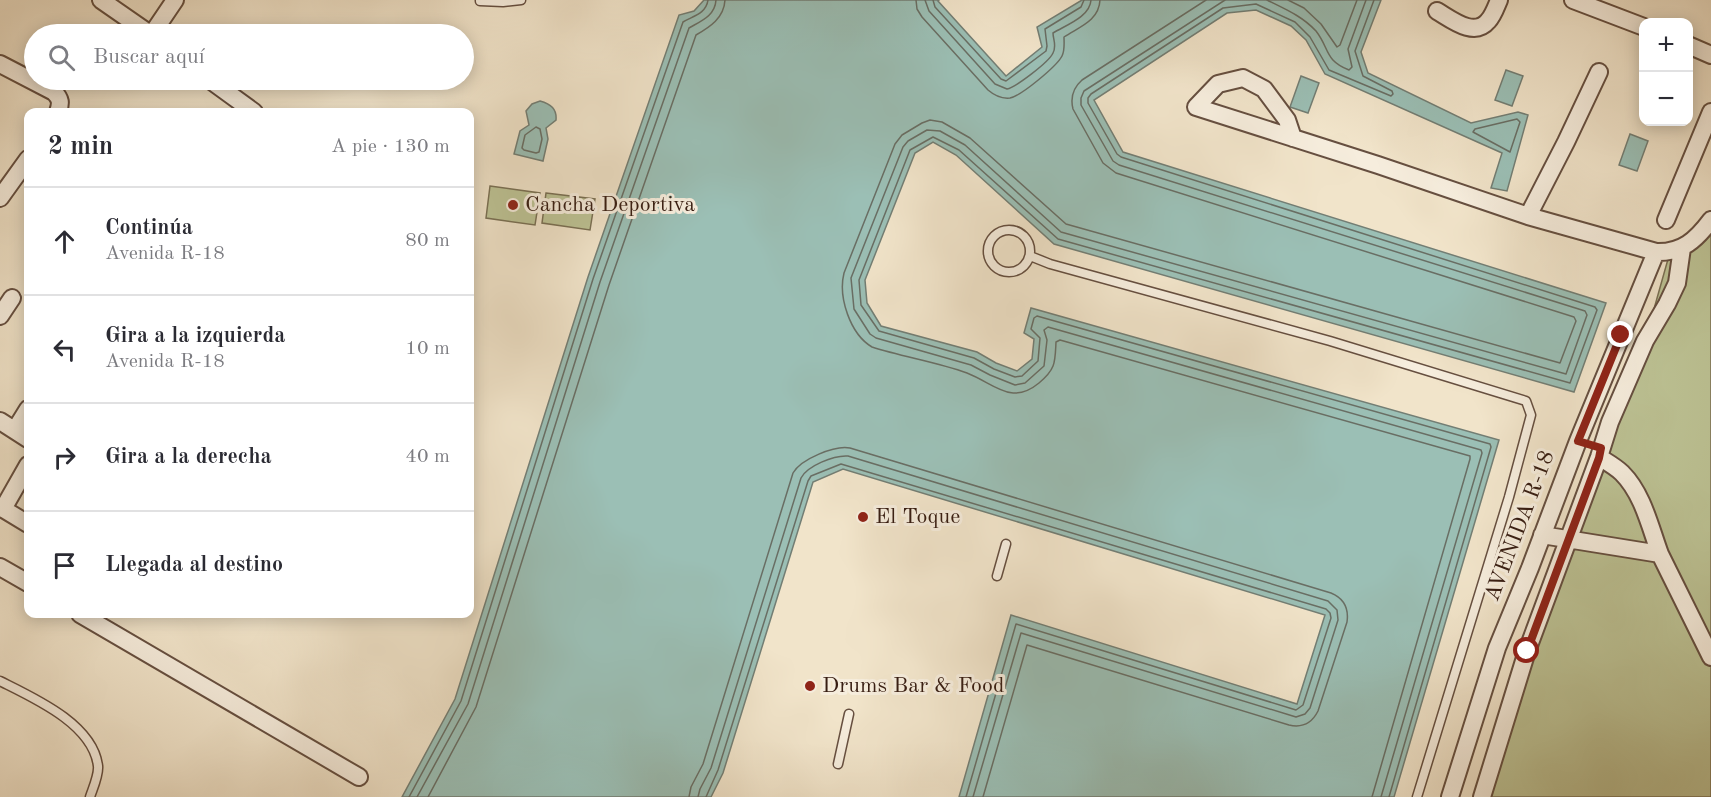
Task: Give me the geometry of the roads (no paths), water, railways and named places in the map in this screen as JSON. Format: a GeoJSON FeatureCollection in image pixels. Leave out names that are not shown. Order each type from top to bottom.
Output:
{"type":"FeatureCollection","features":[{"type":"Feature","properties":{"kind":"street"},"geometry":{"type":"LineString","coordinates":[[101,0],[136,24]]}},
{"type":"Feature","properties":{"kind":"street"},"geometry":{"type":"LineString","coordinates":[[158,24],[175,0]]}},
{"type":"Feature","properties":{"kind":"street"},"geometry":{"type":"LineString","coordinates":[[1437,11],[1460,24],[1473,28],[1482,27],[1489,21],[1498,0]]}},
{"type":"Feature","properties":{"kind":"street"},"geometry":{"type":"LineString","coordinates":[[1573,0],[1639,25]]}},
{"type":"Feature","properties":{"kind":"street"},"geometry":{"type":"LineString","coordinates":[[1693,47],[1711,55]]}},
{"type":"Feature","properties":{"kind":"street"},"geometry":{"type":"LineString","coordinates":[[0,64],[24,76]]}},
{"type":"Feature","properties":{"kind":"street"},"geometry":{"type":"LineString","coordinates":[[1528,216],[1599,72]]}},
{"type":"Feature","properties":{"kind":"street"},"geometry":{"type":"LineString","coordinates":[[1293,138],[1287,120],[1264,89],[1243,78],[1218,84],[1196,107],[1528,216],[1656,252],[1670,252],[1682,248],[1711,220]]}},
{"type":"Feature","properties":{"kind":"street"},"geometry":{"type":"LineString","coordinates":[[50,90],[59,98],[59,108]]}},
{"type":"Feature","properties":{"kind":"street"},"geometry":{"type":"LineString","coordinates":[[224,90],[248,108]]}},
{"type":"Feature","properties":{"kind":"street"},"geometry":{"type":"LineString","coordinates":[[1666,220],[1711,112]]}},
{"type":"Feature","properties":{"kind":"street"},"geometry":{"type":"LineString","coordinates":[[0,198],[24,165]]}},
{"type":"Feature","properties":{"kind":"street"},"geometry":{"type":"LineString","coordinates":[[1482,797],[1527,651],[1610,422],[1645,341],[1677,283],[1682,248]]}},
{"type":"Feature","properties":{"kind":"street"},"geometry":{"type":"LineString","coordinates":[[1578,441],[1656,252]]}},
{"type":"Feature","properties":{"kind":"street"},"geometry":{"type":"LineString","coordinates":[[0,316],[12,298]]}},
{"type":"Feature","properties":{"kind":"street"},"geometry":{"type":"LineString","coordinates":[[0,421],[22,435]]}},
{"type":"Feature","properties":{"kind":"street","name":"AVENIDA R-18"},"geometry":{"type":"LineString","coordinates":[[1450,797],[1497,648],[1578,441],[1600,453],[1633,485],[1642,502],[1660,554],[1711,657]]}},
{"type":"Feature","properties":{"kind":"street"},"geometry":{"type":"LineString","coordinates":[[24,471],[1,508],[24,522]]}},
{"type":"Feature","properties":{"kind":"street"},"geometry":{"type":"LineString","coordinates":[[1542,535],[1660,554]]}},
{"type":"Feature","properties":{"kind":"street"},"geometry":{"type":"LineString","coordinates":[[0,567],[24,581]]}},
{"type":"Feature","properties":{"kind":"street"},"geometry":{"type":"LineString","coordinates":[[87,618],[359,777]]}},
{"type":"Feature","properties":{"kind":"lane"},"geometry":{"type":"LineString","coordinates":[[480,1],[521,0]]}},
{"type":"Feature","properties":{"kind":"lane"},"geometry":{"type":"LineString","coordinates":[[1004,230],[1018,232],[1028,242],[1030,256],[1023,267],[1010,272],[1004,271],[993,264],[989,244],[1004,230]]}},
{"type":"Feature","properties":{"kind":"lane"},"geometry":{"type":"LineString","coordinates":[[1030,256],[1050,264],[1330,341],[1526,401],[1531,415],[1512,487],[1417,797]]}},
{"type":"Feature","properties":{"kind":"lane"},"geometry":{"type":"LineString","coordinates":[[997,576],[1006,544]]}},
{"type":"Feature","properties":{"kind":"lane"},"geometry":{"type":"LineString","coordinates":[[0,681],[40,701],[77,728],[93,746],[99,768],[90,797]]}},
{"type":"Feature","properties":{"kind":"lane"},"geometry":{"type":"LineString","coordinates":[[838,764],[849,714]]}},
{"type":"Feature","properties":{"kind":"water"},"geometry":{"type":"Polygon","coordinates":[[[704,0],[939,0],[1006,76],[1042,47],[1037,27],[1082,0],[1381,0],[1361,52],[1368,73],[1471,123],[1518,112],[1528,115],[1507,191],[1491,188],[1502,153],[1325,74],[1306,40],[1291,26],[1256,10],[1227,13],[1094,100],[1123,152],[1606,303],[1574,392],[1054,244],[956,155],[933,142],[915,153],[865,280],[867,303],[881,326],[977,352],[1017,371],[1032,359],[1034,339],[1024,333],[1031,308],[1499,440],[1394,797],[959,797],[1011,615],[1297,704],[1325,615],[843,469],[813,482],[723,773],[711,797],[402,797],[455,699],[588,277],[679,15],[694,11],[704,0]]]}},
{"type":"Feature","properties":{"kind":"water"},"geometry":{"type":"Polygon","coordinates":[[[1506,70],[1523,76],[1512,106],[1495,100],[1506,70]]]}},
{"type":"Feature","properties":{"kind":"water"},"geometry":{"type":"Polygon","coordinates":[[[1301,76],[1319,83],[1308,113],[1290,107],[1301,76]]]}},
{"type":"Feature","properties":{"kind":"water"},"geometry":{"type":"Polygon","coordinates":[[[540,101],[552,107],[556,116],[556,120],[546,128],[548,139],[543,161],[514,154],[520,131],[529,125],[526,111],[532,104],[540,101]]]}},
{"type":"Feature","properties":{"kind":"water"},"geometry":{"type":"Polygon","coordinates":[[[1630,134],[1648,141],[1637,171],[1619,165],[1630,134]]]}},
{"type":"Feature","properties":{"kind":"place","name":"Cancha Deportiva"},"geometry":{"type":"Point","coordinates":[513,205]}},
{"type":"Feature","properties":{"kind":"place","name":"El Toque"},"geometry":{"type":"Point","coordinates":[863,517]}},
{"type":"Feature","properties":{"kind":"place","name":"Drums Bar & Food"},"geometry":{"type":"Point","coordinates":[810,686]}}]}
